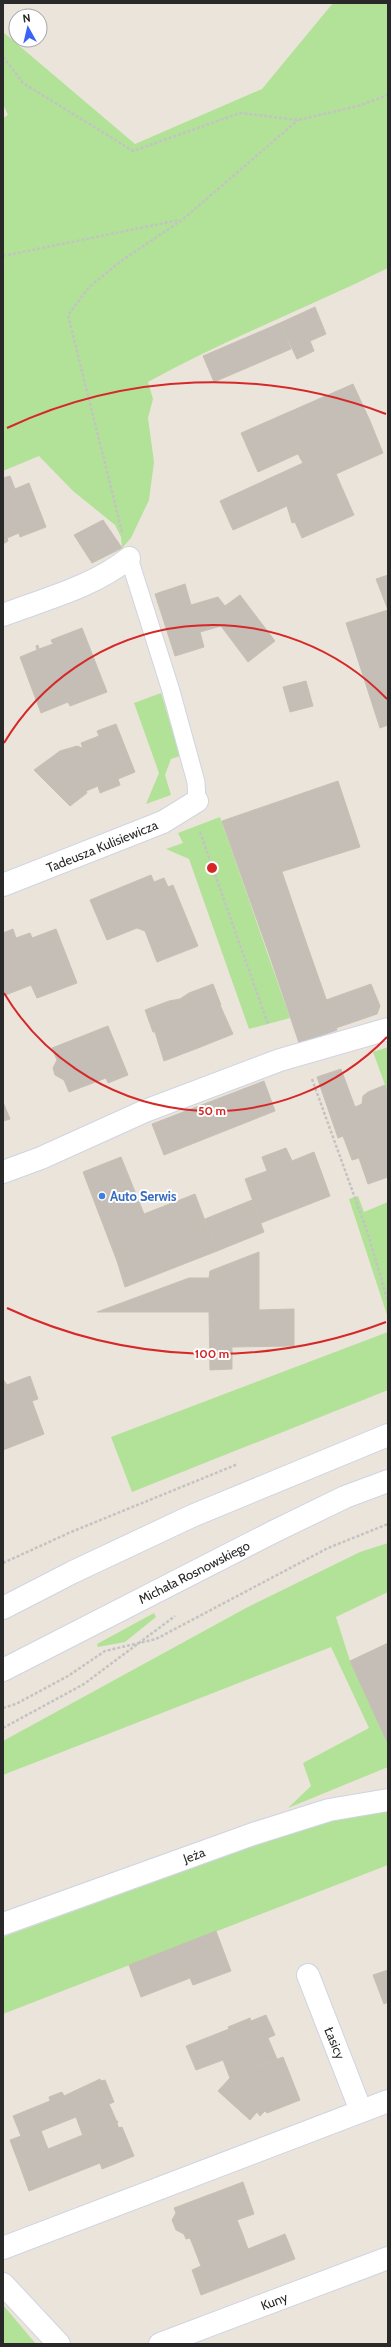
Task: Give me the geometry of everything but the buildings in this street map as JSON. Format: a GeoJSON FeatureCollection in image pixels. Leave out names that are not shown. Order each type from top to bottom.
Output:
{"type":"FeatureCollection","features":[{"type":"Feature","properties":{"kind":"street"},"geometry":{"type":"LineString","coordinates":[[3,615],[94,580],[114,570],[129,558]]}},
{"type":"Feature","properties":{"kind":"street","name":"Tadeusza Kulisiewicza"},"geometry":{"type":"LineString","coordinates":[[3,886],[153,826],[194,803]]}},
{"type":"Feature","properties":{"kind":"street"},"geometry":{"type":"LineString","coordinates":[[3,1172],[41,1158],[145,1111],[302,1052],[388,1029]]}},
{"type":"Feature","properties":{"kind":"street"},"geometry":{"type":"LineString","coordinates":[[3,1608],[72,1572],[192,1516],[388,1435]]}},
{"type":"Feature","properties":{"kind":"street","name":"Michała Rosnowskiego"},"geometry":{"type":"LineString","coordinates":[[3,1670],[275,1531],[345,1498],[388,1482]]}},
{"type":"Feature","properties":{"kind":"street","name":"Jeża"},"geometry":{"type":"LineString","coordinates":[[3,1924],[267,1830],[329,1810],[388,1800]]}},
{"type":"Feature","properties":{"kind":"street","name":"Łasicy"},"geometry":{"type":"LineString","coordinates":[[308,1975],[361,2111]]}},
{"type":"Feature","properties":{"kind":"street"},"geometry":{"type":"LineString","coordinates":[[3,2248],[388,2101]]}},
{"type":"Feature","properties":{"kind":"street","name":"Kuny"},"geometry":{"type":"LineString","coordinates":[[160,2344],[388,2258]]}},
{"type":"Feature","properties":{"kind":"street"},"geometry":{"type":"LineString","coordinates":[[3,2284],[59,2344]]}},
{"type":"Feature","properties":{"kind":"lane"},"geometry":{"type":"LineString","coordinates":[[129,558],[171,691],[196,782],[194,803]]}},
{"type":"Feature","properties":{"kind":"path"},"geometry":{"type":"LineString","coordinates":[[3,57],[23,83],[133,151],[240,113],[298,120],[358,106],[388,95]]}},
{"type":"Feature","properties":{"kind":"path"},"geometry":{"type":"LineString","coordinates":[[129,558],[68,315],[89,287],[121,262],[182,220],[298,120]]}},
{"type":"Feature","properties":{"kind":"path"},"geometry":{"type":"LineString","coordinates":[[3,256],[182,220]]}},
{"type":"Feature","properties":{"kind":"path"},"geometry":{"type":"LineString","coordinates":[[194,803],[268,1024]]}},
{"type":"Feature","properties":{"kind":"path"},"geometry":{"type":"LineString","coordinates":[[302,1052],[368,1234],[388,1302]]}},
{"type":"Feature","properties":{"kind":"path"},"geometry":{"type":"LineString","coordinates":[[3,1708],[16,1704],[68,1676],[106,1651],[156,1639],[328,1548],[388,1524]]}},
{"type":"Feature","properties":{"kind":"path"},"geometry":{"type":"LineString","coordinates":[[3,1728],[84,1684],[179,1613]]}},
{"type":"Feature","properties":{"kind":"green space"},"geometry":{"type":"Polygon","coordinates":[[[333,3],[388,3],[388,268],[237,337],[148,382],[153,399],[148,418],[154,462],[149,500],[131,538],[122,548],[121,537],[115,525],[73,491],[39,456],[3,471],[3,118],[8,115],[3,104],[3,32],[8,36],[8,48],[22,48],[135,144],[262,89],[333,3]]]}},
{"type":"Feature","properties":{"kind":"green space"},"geometry":{"type":"Polygon","coordinates":[[[161,693],[180,756],[171,759],[165,775],[171,795],[146,804],[159,773],[134,703],[161,693]]]}},
{"type":"Feature","properties":{"kind":"green space"},"geometry":{"type":"Polygon","coordinates":[[[220,817],[290,1018],[249,1029],[189,859],[166,849],[183,843],[178,833],[220,817]]]}},
{"type":"Feature","properties":{"kind":"green space"},"geometry":{"type":"Polygon","coordinates":[[[388,1047],[388,1093],[373,1052],[388,1047]]]}},
{"type":"Feature","properties":{"kind":"green space"},"geometry":{"type":"Polygon","coordinates":[[[358,1196],[364,1212],[388,1202],[388,1318],[349,1199],[358,1196]]]}},
{"type":"Feature","properties":{"kind":"green space"},"geometry":{"type":"Polygon","coordinates":[[[388,1332],[388,1390],[132,1492],[111,1437],[388,1332]]]}},
{"type":"Feature","properties":{"kind":"green space"},"geometry":{"type":"Polygon","coordinates":[[[388,1543],[388,1592],[336,1617],[350,1661],[388,1744],[388,1767],[288,1808],[311,1786],[303,1763],[369,1728],[331,1647],[3,1775],[3,1741],[246,1608],[360,1552],[388,1543]]]}},
{"type":"Feature","properties":{"kind":"green space"},"geometry":{"type":"Polygon","coordinates":[[[154,1613],[156,1617],[125,1642],[98,1647],[97,1644],[154,1613]]]}},
{"type":"Feature","properties":{"kind":"green space"},"geometry":{"type":"Polygon","coordinates":[[[388,1806],[388,1865],[3,2014],[3,1937],[289,1833],[388,1806]]]}},
{"type":"Feature","properties":{"kind":"green space"},"geometry":{"type":"Polygon","coordinates":[[[3,2305],[36,2344],[3,2344],[3,2305]]]}},
{"type":"Feature","properties":{"kind":"place","name":"Auto Serwis"},"geometry":{"type":"Point","coordinates":[102,1196]}}]}
